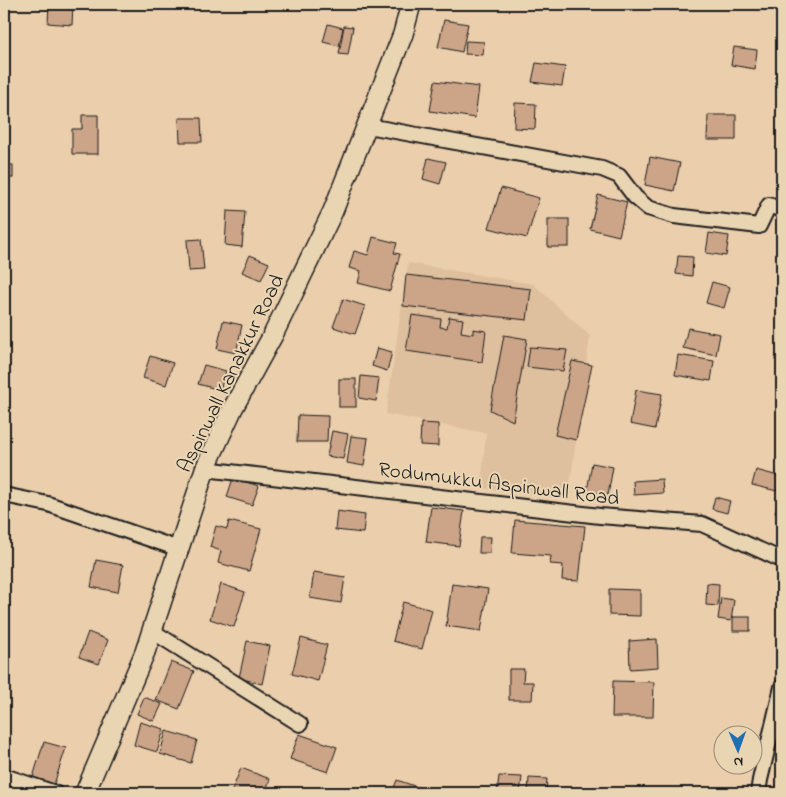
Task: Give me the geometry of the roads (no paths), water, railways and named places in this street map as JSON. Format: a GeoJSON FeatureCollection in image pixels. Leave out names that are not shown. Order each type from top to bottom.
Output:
{"type":"FeatureCollection","features":[{"type":"Feature","properties":{"kind":"main road","name":"Aspinwall Kanakkur Road"},"geometry":{"type":"LineString","coordinates":[[85,793],[145,652],[205,469],[233,408],[273,335],[333,211],[403,34],[411,4]]}},
{"type":"Feature","properties":{"kind":"street"},"geometry":{"type":"LineString","coordinates":[[368,126],[602,169],[619,176],[635,196],[648,208],[674,216],[759,226],[769,205],[782,210]]}},
{"type":"Feature","properties":{"kind":"street","name":"Rodumukku Aspinwall Road"},"geometry":{"type":"LineString","coordinates":[[205,469],[600,516],[702,524],[782,560]]}},
{"type":"Feature","properties":{"kind":"street"},"geometry":{"type":"LineString","coordinates":[[4,494],[48,504],[179,549]]}},
{"type":"Feature","properties":{"kind":"street"},"geometry":{"type":"LineString","coordinates":[[152,631],[300,724]]}},
{"type":"Feature","properties":{"kind":"street"},"geometry":{"type":"LineString","coordinates":[[758,793],[782,687]]}},
{"type":"Feature","properties":{"kind":"street"},"geometry":{"type":"LineString","coordinates":[[4,776],[55,793]]}}]}
